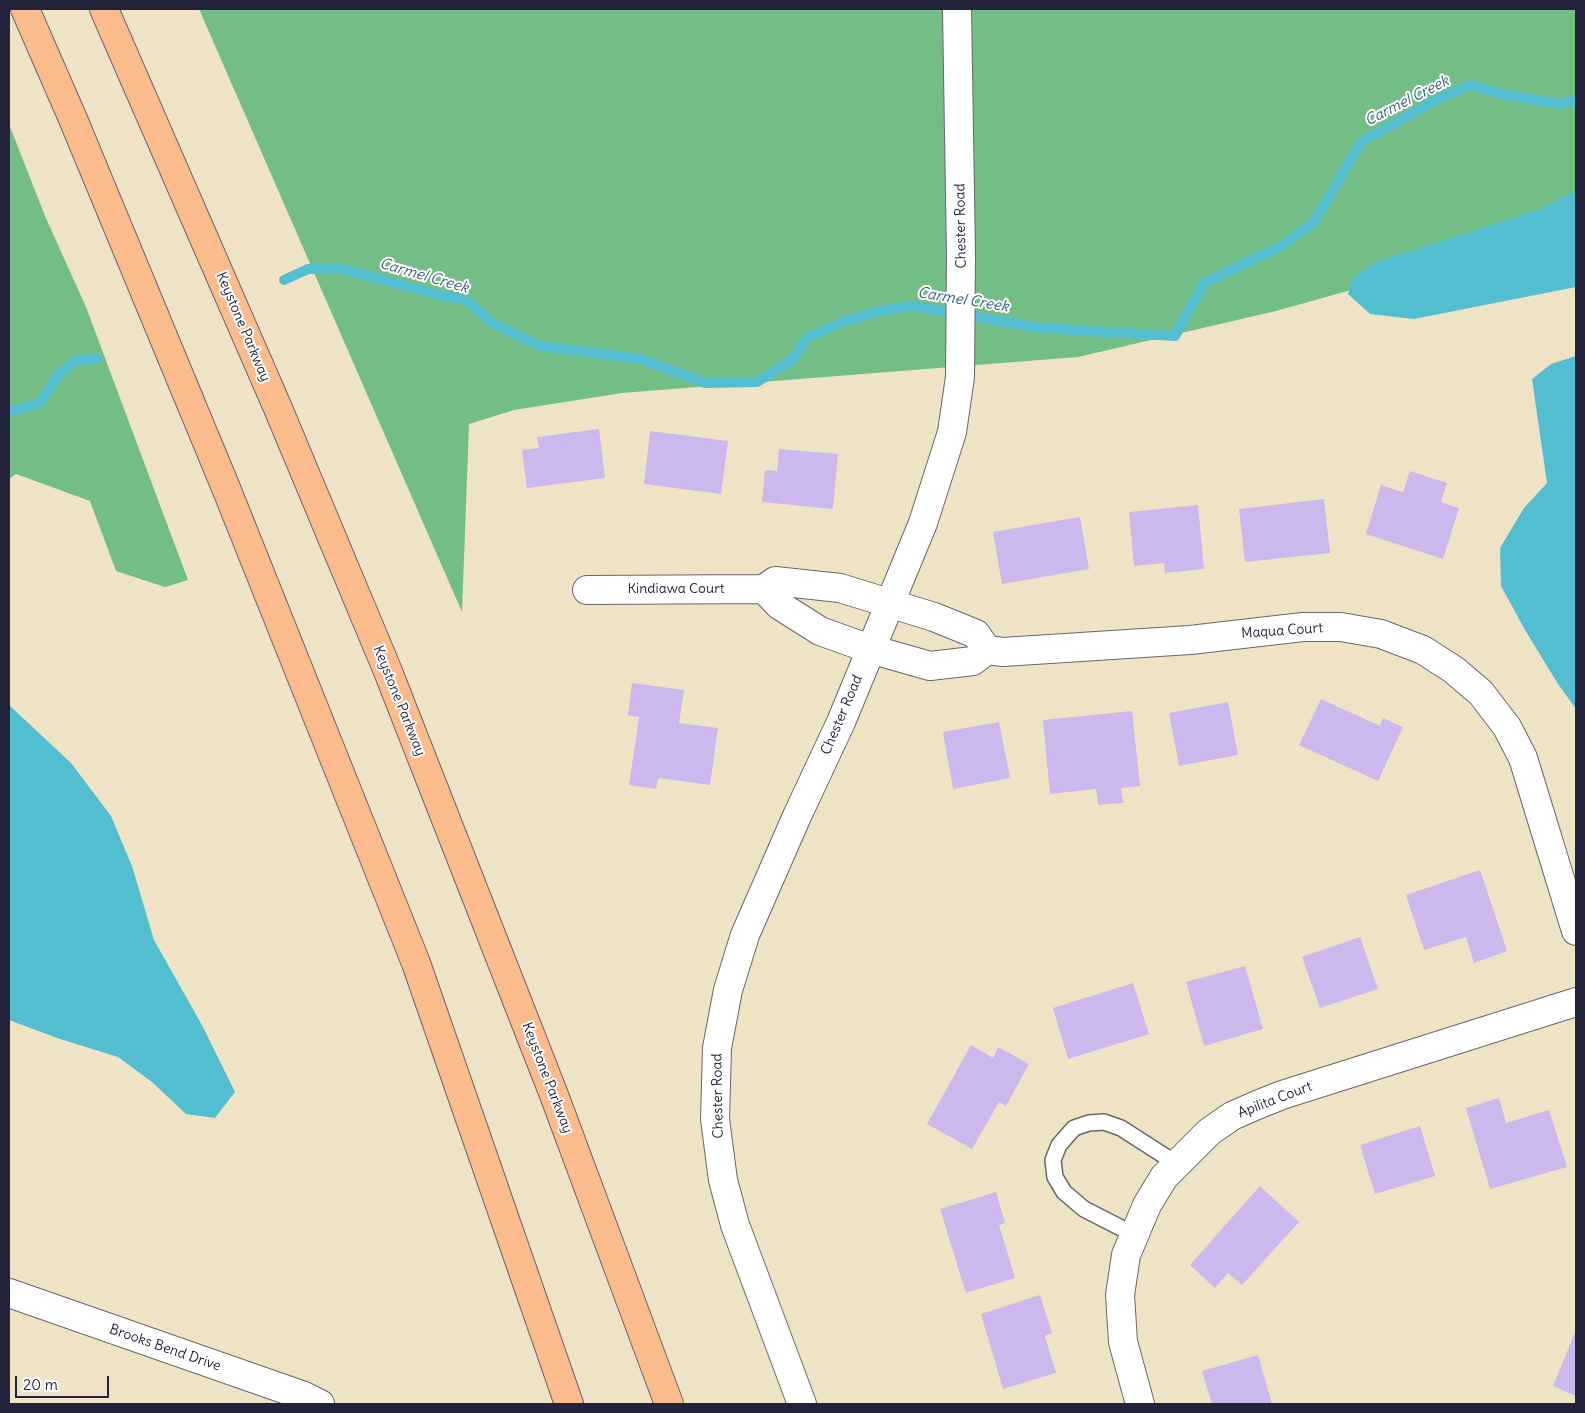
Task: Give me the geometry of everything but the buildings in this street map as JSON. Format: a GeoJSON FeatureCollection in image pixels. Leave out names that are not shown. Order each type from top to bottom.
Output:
{"type":"FeatureCollection","features":[{"type":"Feature","properties":{"kind":"highway"},"geometry":{"type":"LineString","coordinates":[[18,9],[73,119]]}},
{"type":"Feature","properties":{"kind":"highway"},"geometry":{"type":"LineString","coordinates":[[25,9],[73,119],[234,506],[416,963],[569,1404]]}},
{"type":"Feature","properties":{"kind":"highway","name":"Keystone Parkway"},"geometry":{"type":"LineString","coordinates":[[104,9],[277,406],[390,678],[554,1095],[668,1404]]}},
{"type":"Feature","properties":{"kind":"highway"},"geometry":{"type":"LineString","coordinates":[[113,9],[142,96]]}},
{"type":"Feature","properties":{"kind":"street","name":"Chester Road"},"geometry":{"type":"LineString","coordinates":[[802,1404],[735,1225],[723,1180],[715,1119],[716,1048],[728,990],[745,935],[841,722],[888,603],[923,523],[952,432],[960,377],[961,256],[957,9]]}},
{"type":"Feature","properties":{"kind":"street","name":"Kindiawa Court"},"geometry":{"type":"LineString","coordinates":[[588,590],[764,589],[775,581],[840,588],[888,603]]}},
{"type":"Feature","properties":{"kind":"street"},"geometry":{"type":"LineString","coordinates":[[764,589],[779,605],[820,632],[930,666],[973,661],[987,650],[976,634],[934,617],[888,603]]}},
{"type":"Feature","properties":{"kind":"street","name":"Maqua Court"},"geometry":{"type":"LineString","coordinates":[[987,650],[1003,652],[1190,640],[1304,627],[1341,627],[1382,634],[1423,650],[1454,670],[1481,693],[1508,727],[1523,758],[1576,931]]}},
{"type":"Feature","properties":{"kind":"street","name":"Apilita Court"},"geometry":{"type":"LineString","coordinates":[[1140,1404],[1124,1342],[1120,1294],[1126,1255],[1147,1205],[1164,1177],[1210,1132],[1232,1116],[1257,1105],[1576,1002]]}},
{"type":"Feature","properties":{"kind":"street","name":"Brooks Bend Drive"},"geometry":{"type":"LineString","coordinates":[[9,1293],[272,1396],[304,1396],[320,1404]]}},
{"type":"Feature","properties":{"kind":"lane"},"geometry":{"type":"LineString","coordinates":[[1135,1235],[1084,1209],[1064,1192],[1055,1177],[1053,1160],[1059,1145],[1074,1128],[1089,1123],[1104,1122],[1121,1128],[1176,1164]]}},
{"type":"Feature","properties":{"kind":"green space"},"geometry":{"type":"Polygon","coordinates":[[[199,9],[1576,9],[1576,227],[1276,311],[1078,357],[622,393],[514,410],[469,424],[462,612],[199,9]]]}},
{"type":"Feature","properties":{"kind":"green space"},"geometry":{"type":"Polygon","coordinates":[[[9,124],[45,216],[86,307],[188,580],[165,587],[116,571],[90,501],[16,474],[9,479],[9,124]]]}},
{"type":"Feature","properties":{"kind":"water"},"geometry":{"type":"Polygon","coordinates":[[[1576,190],[1576,287],[1414,319],[1370,314],[1348,294],[1353,277],[1376,262],[1538,210],[1576,190]]]}},
{"type":"Feature","properties":{"kind":"water"},"geometry":{"type":"Polygon","coordinates":[[[1576,356],[1576,709],[1558,684],[1525,630],[1501,586],[1500,548],[1524,508],[1547,483],[1532,379],[1551,364],[1576,356]]]}},
{"type":"Feature","properties":{"kind":"water"},"geometry":{"type":"Polygon","coordinates":[[[9,705],[71,763],[111,816],[132,866],[154,940],[203,1027],[235,1092],[215,1118],[186,1114],[152,1082],[118,1057],[57,1038],[9,1020],[9,705]]]}},
{"type":"Feature","properties":{"kind":"waterway","name":"Carmel Creek"},"geometry":{"type":"LineString","coordinates":[[284,280],[308,269],[338,268],[439,295],[466,300],[492,323],[540,346],[641,359],[705,383],[757,382],[792,360],[808,337],[843,322],[879,311],[913,306],[1041,328],[1175,336],[1204,283],[1283,245],[1314,222],[1361,142],[1440,98],[1471,85],[1505,95],[1560,104],[1576,100]]}},
{"type":"Feature","properties":{"kind":"waterway","name":"Carmel Creek"},"geometry":{"type":"LineString","coordinates":[[9,412],[40,403],[59,374],[76,360],[97,359]]}}]}
